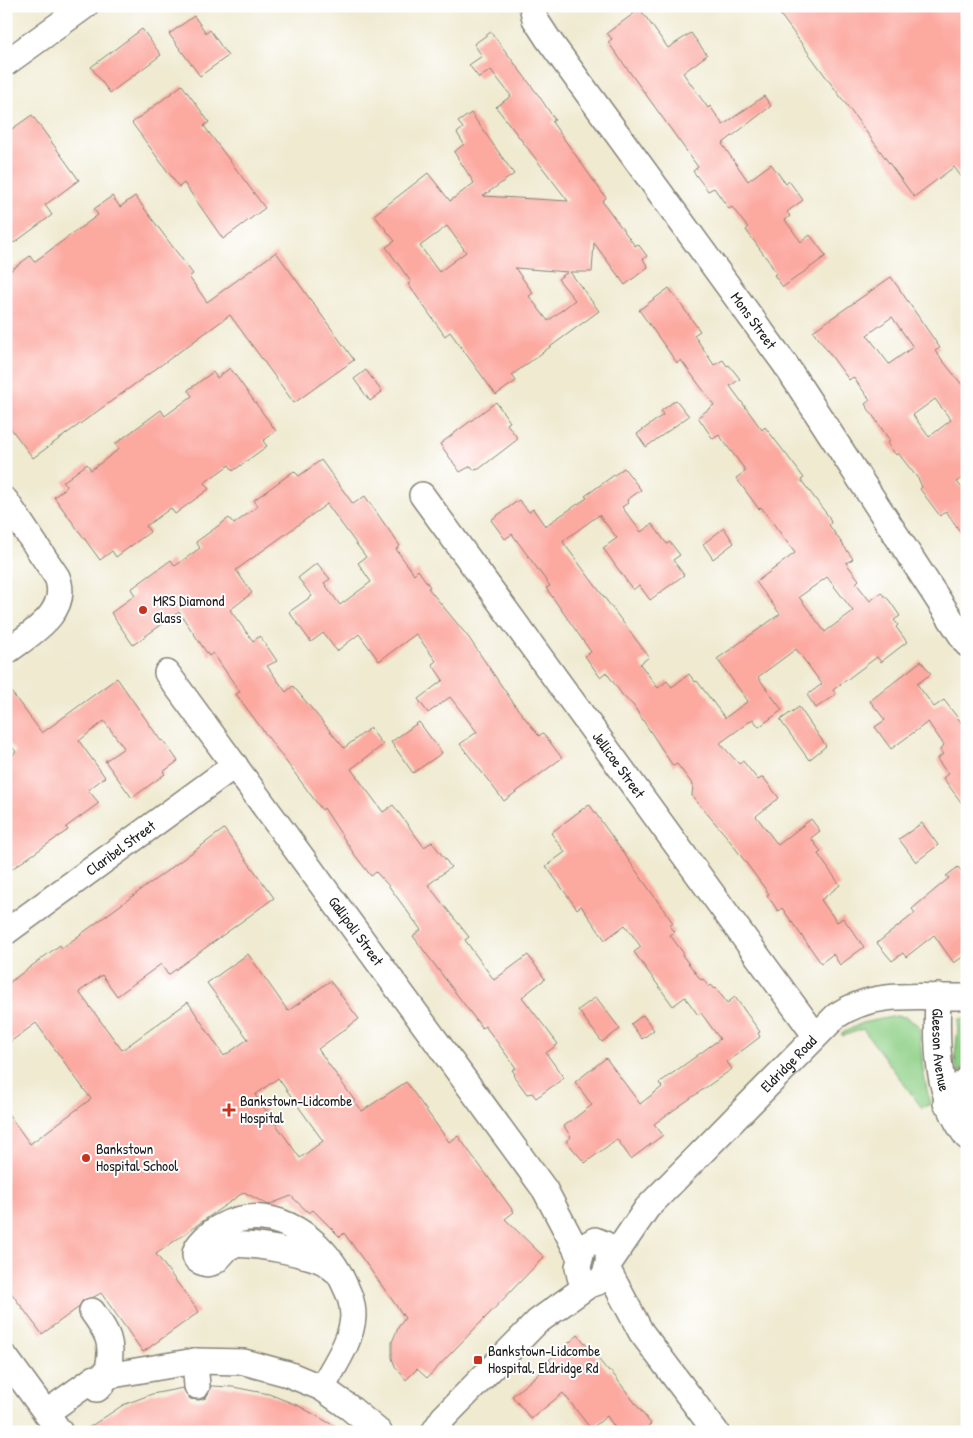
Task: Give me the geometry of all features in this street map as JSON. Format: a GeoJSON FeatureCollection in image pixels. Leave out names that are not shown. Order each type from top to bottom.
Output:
{"type":"FeatureCollection","features":[{"type":"Feature","properties":{"kind":"street"},"geometry":{"type":"LineString","coordinates":[[6,64],[85,6]]}},
{"type":"Feature","properties":{"kind":"street","name":"Mons Street"},"geometry":{"type":"LineString","coordinates":[[532,6],[535,19],[543,32],[785,364],[967,644]]}},
{"type":"Feature","properties":{"kind":"street","name":"Jellicoe Street"},"geometry":{"type":"LineString","coordinates":[[422,495],[815,1035]]}},
{"type":"Feature","properties":{"kind":"street"},"geometry":{"type":"LineString","coordinates":[[6,501],[58,576],[61,587],[59,598],[47,622],[6,652]]}},
{"type":"Feature","properties":{"kind":"street","name":"Gallipoli Street"},"geometry":{"type":"LineString","coordinates":[[167,673],[545,1190],[580,1259],[580,1277],[600,1275]]}},
{"type":"Feature","properties":{"kind":"street","name":"Claribel Street"},"geometry":{"type":"LineString","coordinates":[[6,932],[235,765]]}},
{"type":"Feature","properties":{"kind":"street","name":"Gleeson Avenue"},"geometry":{"type":"LineString","coordinates":[[938,996],[939,1065],[946,1103],[967,1137]]}},
{"type":"Feature","properties":{"kind":"street","name":"Eldridge Road"},"geometry":{"type":"LineString","coordinates":[[422,1432],[438,1425],[537,1322],[600,1275],[647,1208],[815,1035],[836,1016],[867,1001],[891,997],[967,997]]}},
{"type":"Feature","properties":{"kind":"street","name":"Gleeson Avenue"},"geometry":{"type":"LineString","coordinates":[[946,1103],[967,1079]]}},
{"type":"Feature","properties":{"kind":"street","name":"Gallipoli Street"},"geometry":{"type":"LineString","coordinates":[[545,1190],[600,1241]]}},
{"type":"Feature","properties":{"kind":"street","name":"Eldridge Road"},"geometry":{"type":"LineString","coordinates":[[537,1322],[580,1259],[585,1244],[600,1241],[647,1208]]}},
{"type":"Feature","properties":{"kind":"street"},"geometry":{"type":"LineString","coordinates":[[322,1388],[346,1341],[353,1318],[352,1301],[339,1274],[330,1258],[317,1244],[296,1228],[278,1221],[250,1218],[236,1220],[213,1230],[197,1246],[196,1254],[199,1260],[205,1264],[219,1258],[226,1249],[237,1244],[309,1256],[325,1262],[339,1274]]}},
{"type":"Feature","properties":{"kind":"street"},"geometry":{"type":"LineString","coordinates":[[600,1241],[608,1250],[600,1275],[610,1305],[641,1332],[716,1432]]}},
{"type":"Feature","properties":{"kind":"street"},"geometry":{"type":"LineString","coordinates":[[92,1311],[111,1343],[106,1376]]}},
{"type":"Feature","properties":{"kind":"street"},"geometry":{"type":"LineString","coordinates":[[6,1358],[53,1422],[95,1378],[195,1361],[244,1362],[288,1374],[322,1388],[369,1427]]}},
{"type":"Feature","properties":{"kind":"street"},"geometry":{"type":"LineString","coordinates":[[195,1361],[197,1386]]}},
{"type":"Feature","properties":{"kind":"green space"},"geometry":{"type":"Polygon","coordinates":[[[896,1016],[906,1017],[919,1026],[923,1071],[930,1104],[922,1108],[863,1029],[843,1036],[841,1034],[862,1023],[896,1016]]]}},
{"type":"Feature","properties":{"kind":"green space"},"geometry":{"type":"Polygon","coordinates":[[[959,1019],[967,1019],[967,1064],[960,1072],[957,1072],[955,1056],[959,1019]]]}},
{"type":"Feature","properties":{"kind":"building"},"geometry":{"type":"Polygon","coordinates":[[[774,6],[967,6],[967,184],[954,167],[914,197],[774,6]]]}},
{"type":"Feature","properties":{"kind":"building"},"geometry":{"type":"Polygon","coordinates":[[[640,9],[668,48],[691,33],[707,55],[683,73],[708,108],[710,106],[723,125],[764,96],[771,106],[722,144],[748,181],[771,164],[786,184],[789,181],[803,200],[787,212],[790,216],[785,220],[801,242],[810,235],[826,256],[783,287],[774,275],[776,274],[770,263],[746,230],[748,228],[732,207],[729,209],[714,188],[708,191],[693,171],[698,167],[608,42],[612,39],[607,33],[640,9]]]}},
{"type":"Feature","properties":{"kind":"building"},"geometry":{"type":"Polygon","coordinates":[[[194,16],[206,33],[210,30],[228,56],[200,76],[169,34],[194,16]]]}},
{"type":"Feature","properties":{"kind":"building"},"geometry":{"type":"Polygon","coordinates":[[[142,29],[161,55],[110,93],[91,67],[142,29]]]}},
{"type":"Feature","properties":{"kind":"building"},"geometry":{"type":"Polygon","coordinates":[[[491,32],[555,120],[552,122],[606,198],[602,201],[635,246],[638,244],[647,256],[643,259],[648,267],[625,285],[594,243],[592,272],[570,272],[599,311],[512,375],[516,381],[496,395],[450,332],[445,336],[408,284],[411,282],[386,247],[395,241],[374,215],[428,173],[450,201],[474,183],[454,152],[464,144],[457,133],[463,128],[458,122],[471,113],[514,174],[483,196],[568,201],[496,107],[511,96],[491,70],[479,78],[469,65],[482,56],[474,44],[491,32]],[[447,226],[420,246],[439,272],[466,252],[447,226]],[[515,268],[533,293],[529,296],[548,321],[575,300],[558,279],[568,272],[515,268]]]}},
{"type":"Feature","properties":{"kind":"building"},"geometry":{"type":"Polygon","coordinates":[[[182,85],[209,122],[204,126],[265,208],[223,239],[184,183],[179,187],[132,123],[182,85]]]}},
{"type":"Feature","properties":{"kind":"building"},"geometry":{"type":"Polygon","coordinates":[[[32,115],[79,180],[45,205],[52,215],[14,243],[6,232],[6,133],[32,115]]]}},
{"type":"Feature","properties":{"kind":"building"},"geometry":{"type":"Polygon","coordinates":[[[112,196],[120,207],[135,196],[193,274],[189,277],[207,302],[276,252],[354,360],[294,403],[230,315],[33,458],[6,422],[6,274],[30,256],[34,262],[98,215],[94,209],[112,196]]]}},
{"type":"Feature","properties":{"kind":"building"},"geometry":{"type":"Polygon","coordinates":[[[891,277],[940,348],[935,351],[967,391],[967,475],[957,482],[967,494],[967,542],[946,511],[940,516],[920,489],[922,487],[919,480],[898,453],[896,455],[887,443],[890,441],[865,404],[870,400],[853,377],[849,380],[813,331],[891,277]],[[892,317],[867,335],[889,364],[913,347],[892,317]],[[935,399],[913,415],[929,437],[951,420],[935,399]]]}},
{"type":"Feature","properties":{"kind":"building"},"geometry":{"type":"Polygon","coordinates":[[[669,288],[700,331],[694,335],[714,365],[723,360],[740,379],[730,386],[762,430],[765,427],[789,458],[804,478],[801,480],[829,517],[831,523],[829,525],[853,559],[846,563],[859,580],[856,583],[870,601],[881,593],[889,600],[900,616],[894,620],[898,625],[896,627],[907,642],[881,662],[877,657],[833,690],[836,694],[816,708],[807,695],[822,684],[796,649],[758,677],[782,710],[759,727],[753,719],[720,743],[739,764],[743,761],[758,780],[763,777],[779,798],[756,816],[778,845],[811,819],[820,831],[811,838],[821,852],[818,854],[840,885],[821,900],[837,922],[843,918],[864,947],[840,965],[833,954],[821,963],[782,908],[778,911],[767,895],[769,894],[727,837],[692,796],[693,785],[677,764],[673,766],[633,705],[623,696],[606,672],[600,677],[585,656],[591,652],[546,588],[550,586],[512,534],[505,539],[491,520],[519,500],[529,512],[533,509],[545,526],[587,498],[585,496],[624,468],[641,490],[627,500],[628,503],[622,507],[641,532],[652,524],[667,544],[670,542],[680,555],[673,560],[684,575],[650,600],[639,585],[633,590],[603,548],[617,538],[599,515],[563,541],[565,545],[649,657],[640,664],[658,688],[667,681],[672,687],[689,674],[695,682],[697,681],[725,718],[748,701],[717,659],[780,614],[756,582],[795,553],[761,507],[759,509],[736,478],[746,471],[719,435],[713,439],[698,417],[714,405],[681,360],[677,363],[639,310],[669,288]],[[827,577],[799,597],[825,632],[853,611],[827,577]]]}},
{"type":"Feature","properties":{"kind":"building"},"geometry":{"type":"Polygon","coordinates":[[[230,368],[276,431],[263,441],[267,446],[233,471],[229,465],[204,483],[209,489],[175,514],[171,508],[146,526],[150,532],[116,557],[112,551],[100,560],[54,497],[67,487],[63,482],[87,464],[91,470],[119,449],[115,444],[161,410],[165,416],[192,396],[188,390],[213,372],[217,378],[230,368]]]}},
{"type":"Feature","properties":{"kind":"building"},"geometry":{"type":"Polygon","coordinates":[[[366,370],[382,392],[370,401],[354,379],[366,370]]]}},
{"type":"Feature","properties":{"kind":"building"},"geometry":{"type":"Polygon","coordinates":[[[676,400],[689,416],[646,447],[637,434],[663,415],[661,411],[676,400]]]}},
{"type":"Feature","properties":{"kind":"building"},"geometry":{"type":"Polygon","coordinates":[[[496,402],[510,422],[507,424],[518,439],[479,469],[474,470],[471,466],[460,472],[440,444],[496,402]]]}},
{"type":"Feature","properties":{"kind":"building"},"geometry":{"type":"Polygon","coordinates":[[[321,460],[353,504],[365,496],[400,546],[396,549],[414,574],[418,570],[430,587],[428,588],[469,638],[514,704],[539,736],[543,733],[562,758],[504,801],[460,744],[477,732],[450,697],[428,713],[418,699],[443,680],[432,664],[436,661],[416,634],[379,661],[359,634],[337,651],[323,633],[311,642],[289,612],[312,596],[298,578],[317,563],[330,579],[324,583],[340,605],[371,582],[358,563],[366,557],[327,504],[236,570],[252,593],[230,610],[253,641],[260,636],[277,661],[267,666],[286,692],[293,686],[344,748],[370,728],[383,745],[351,769],[383,812],[393,805],[424,847],[432,842],[451,867],[428,885],[469,937],[465,940],[494,980],[528,955],[545,979],[522,997],[558,1044],[546,1053],[564,1078],[536,1098],[532,1093],[527,1094],[513,1075],[515,1074],[512,1070],[516,1068],[485,1026],[482,1028],[413,936],[421,930],[388,885],[376,872],[371,876],[354,854],[324,808],[322,810],[236,694],[240,692],[213,653],[209,656],[179,612],[133,645],[111,613],[135,595],[131,589],[171,560],[175,566],[200,548],[196,542],[229,518],[234,524],[258,506],[254,500],[294,471],[299,476],[321,460]]]}},
{"type":"Feature","properties":{"kind":"building"},"geometry":{"type":"Polygon","coordinates":[[[724,528],[734,543],[713,559],[703,544],[724,528]]]}},
{"type":"Feature","properties":{"kind":"building"},"geometry":{"type":"Polygon","coordinates":[[[921,661],[931,674],[917,684],[934,707],[944,700],[967,730],[967,810],[943,778],[948,774],[937,759],[943,754],[940,750],[944,745],[928,722],[891,749],[875,727],[885,720],[870,701],[921,661]]]}},
{"type":"Feature","properties":{"kind":"building"},"geometry":{"type":"Polygon","coordinates":[[[117,678],[161,741],[163,740],[178,761],[163,772],[165,774],[132,798],[105,761],[124,748],[104,721],[79,741],[105,777],[88,790],[99,803],[66,827],[68,830],[6,873],[6,759],[16,752],[6,739],[6,685],[42,733],[117,678]]]}},
{"type":"Feature","properties":{"kind":"building"},"geometry":{"type":"Polygon","coordinates":[[[799,707],[826,746],[809,760],[780,720],[799,707]]]}},
{"type":"Feature","properties":{"kind":"building"},"geometry":{"type":"Polygon","coordinates":[[[419,722],[442,753],[413,773],[391,742],[419,722]]]}},
{"type":"Feature","properties":{"kind":"building"},"geometry":{"type":"Polygon","coordinates":[[[589,804],[673,923],[670,926],[675,932],[670,935],[684,954],[682,955],[701,980],[703,979],[709,987],[711,985],[716,988],[727,1003],[735,997],[760,1032],[758,1033],[760,1037],[727,1062],[732,1069],[654,1124],[663,1135],[631,1159],[617,1139],[585,1163],[566,1141],[571,1137],[564,1126],[592,1105],[575,1082],[606,1058],[640,1104],[662,1087],[659,1083],[720,1039],[701,1013],[698,1015],[685,997],[673,1006],[634,952],[641,947],[625,925],[605,940],[581,906],[577,909],[546,866],[565,852],[551,833],[589,804]]]}},
{"type":"Feature","properties":{"kind":"building"},"geometry":{"type":"Polygon","coordinates":[[[922,823],[938,845],[916,862],[899,839],[922,823]]]}},
{"type":"Feature","properties":{"kind":"building"},"geometry":{"type":"Polygon","coordinates":[[[224,829],[274,898],[168,975],[161,964],[117,996],[102,975],[79,992],[122,1050],[188,1002],[224,1056],[248,1039],[207,983],[248,954],[288,1011],[330,981],[359,1019],[318,1049],[362,1111],[406,1082],[449,1142],[458,1136],[514,1212],[505,1219],[544,1257],[427,1378],[417,1369],[406,1380],[395,1366],[392,1358],[392,1342],[405,1318],[344,1233],[340,1237],[313,1210],[309,1213],[291,1196],[268,1205],[244,1192],[156,1254],[199,1312],[143,1352],[101,1293],[83,1300],[78,1308],[42,1334],[6,1286],[6,1111],[30,1144],[91,1099],[36,1023],[6,1045],[6,985],[60,945],[62,948],[224,829]],[[278,1078],[255,1095],[300,1158],[323,1141],[278,1078]]]}},
{"type":"Feature","properties":{"kind":"building"},"geometry":{"type":"Polygon","coordinates":[[[958,867],[967,878],[967,954],[954,963],[934,935],[906,957],[903,953],[892,961],[877,943],[915,913],[912,909],[949,878],[946,876],[958,867]]]}},
{"type":"Feature","properties":{"kind":"building"},"geometry":{"type":"Polygon","coordinates":[[[596,997],[620,1029],[602,1042],[578,1010],[596,997]]]}},
{"type":"Feature","properties":{"kind":"building"},"geometry":{"type":"Polygon","coordinates":[[[643,1015],[654,1030],[642,1039],[631,1024],[643,1015]]]}},
{"type":"Feature","properties":{"kind":"building"},"geometry":{"type":"Polygon","coordinates":[[[578,1335],[609,1372],[610,1370],[651,1424],[641,1432],[618,1432],[607,1416],[591,1429],[563,1393],[531,1419],[512,1396],[552,1363],[549,1360],[578,1335]]]}},
{"type":"Feature","properties":{"kind":"building"},"geometry":{"type":"Polygon","coordinates":[[[211,1386],[233,1387],[269,1394],[299,1406],[345,1432],[82,1432],[123,1405],[152,1394],[183,1388],[190,1399],[199,1400],[206,1398],[211,1386]]]}},
{"type":"Feature","properties":{"kind":"place","name":"MRS Diamond Glass"},"geometry":{"type":"Point","coordinates":[143,610]}},
{"type":"Feature","properties":{"kind":"place","name":"Bankstown-Lidcombe Hospital"},"geometry":{"type":"Point","coordinates":[229,1110]}},
{"type":"Feature","properties":{"kind":"place","name":"Bankstown Hospital School"},"geometry":{"type":"Point","coordinates":[86,1158]}},
{"type":"Feature","properties":{"kind":"place","name":"Bankstown-Lidcombe Hospital, Eldridge Rd"},"geometry":{"type":"Point","coordinates":[478,1360]}}]}
